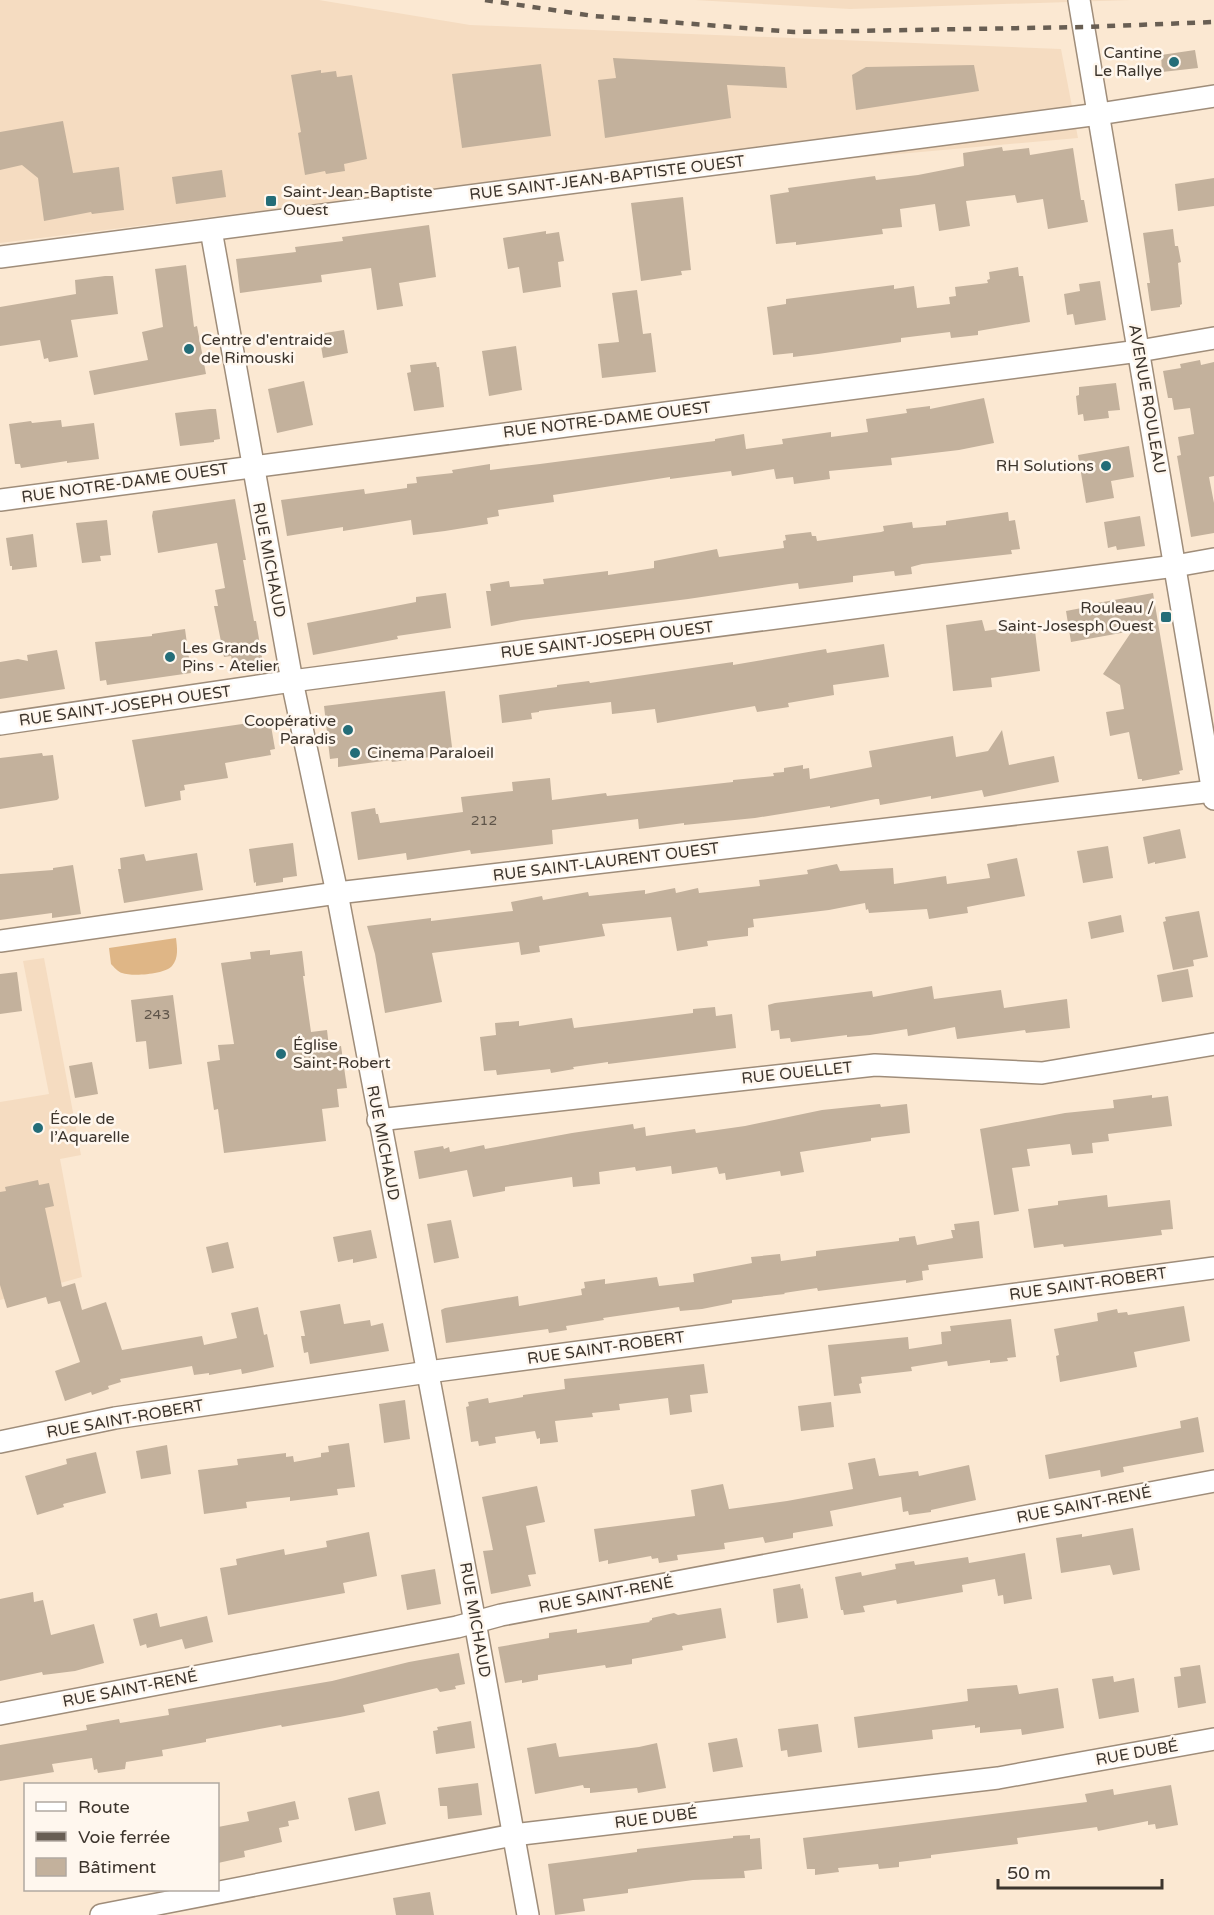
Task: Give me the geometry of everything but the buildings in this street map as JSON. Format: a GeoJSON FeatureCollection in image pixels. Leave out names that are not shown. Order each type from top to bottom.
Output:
{"type":"FeatureCollection","features":[{"type":"Feature","properties":{"kind":"street","name":"AVENUE ROULEAU"},"geometry":{"type":"LineString","coordinates":[[1079,0],[1214,794]]}},
{"type":"Feature","properties":{"kind":"street","name":"RUE SAINT-JEAN-BAPTISTE OUEST"},"geometry":{"type":"LineString","coordinates":[[0,257],[1099,114],[1214,96]]}},
{"type":"Feature","properties":{"kind":"street","name":"RUE MICHAUD"},"geometry":{"type":"LineString","coordinates":[[211,230],[292,681],[337,893],[378,1120],[476,1622],[528,1915]]}},
{"type":"Feature","properties":{"kind":"street","name":"RUE NOTRE-DAME OUEST"},"geometry":{"type":"LineString","coordinates":[[0,500],[1139,351],[1214,338]]}},
{"type":"Feature","properties":{"kind":"street","name":"RUE SAINT-JOSEPH OUEST"},"geometry":{"type":"LineString","coordinates":[[0,724],[292,681],[1175,566],[1214,559]]}},
{"type":"Feature","properties":{"kind":"street","name":"RUE SAINT-LAURENT OUEST"},"geometry":{"type":"LineString","coordinates":[[0,941],[337,893],[1214,794]]}},
{"type":"Feature","properties":{"kind":"street","name":"RUE OUELLET"},"geometry":{"type":"LineString","coordinates":[[378,1120],[875,1065],[1042,1073],[1214,1044]]}},
{"type":"Feature","properties":{"kind":"street","name":"RUE SAINT-ROBERT"},"geometry":{"type":"LineString","coordinates":[[0,1442],[115,1418],[428,1372],[1214,1268]]}},
{"type":"Feature","properties":{"kind":"street","name":"RUE SAINT-RENÉ"},"geometry":{"type":"LineString","coordinates":[[0,1714],[476,1622],[525,1610],[1214,1481]]}},
{"type":"Feature","properties":{"kind":"street","name":"RUE DUBÉ"},"geometry":{"type":"LineString","coordinates":[[101,1915],[513,1835],[998,1778],[1214,1739]]}},
{"type":"Feature","properties":{"kind":"shaded area"},"geometry":{"type":"Polygon","coordinates":[[[0,0],[319,0],[470,25],[1061,49],[1078,138],[251,212],[0,243],[0,0]]]}},
{"type":"Feature","properties":{"kind":"shaded area"},"geometry":{"type":"Polygon","coordinates":[[[695,0],[1131,0],[850,9],[695,0]]]}},
{"type":"Feature","properties":{"kind":"shaded area"},"geometry":{"type":"Polygon","coordinates":[[[176,938],[176,960],[172,966],[163,971],[133,975],[119,972],[111,964],[109,948],[176,938]]]}},
{"type":"Feature","properties":{"kind":"shaded area","name":"École de l’Aquarelle"},"geometry":{"type":"Polygon","coordinates":[[[44,958],[81,1155],[60,1159],[82,1277],[0,1300],[0,1102],[49,1094],[23,961],[44,958]]]}},
{"type":"Feature","properties":{"kind":"railway"},"geometry":{"type":"LineString","coordinates":[[485,0],[594,16],[794,32],[1084,27],[1214,22]]}},
{"type":"Feature","properties":{"kind":"place","name":"Cantine Le Rallye"},"geometry":{"type":"Point","coordinates":[1174,62]}},
{"type":"Feature","properties":{"kind":"place","name":"Saint-Jean-Baptiste Ouest"},"geometry":{"type":"Point","coordinates":[271,201]}},
{"type":"Feature","properties":{"kind":"place","name":"Centre d'entraide de Rimouski"},"geometry":{"type":"Point","coordinates":[189,349]}},
{"type":"Feature","properties":{"kind":"place","name":"RH Solutions"},"geometry":{"type":"Point","coordinates":[1106,466]}},
{"type":"Feature","properties":{"kind":"place","name":"Rouleau / Saint-Josesph Ouest"},"geometry":{"type":"Point","coordinates":[1166,617]}},
{"type":"Feature","properties":{"kind":"place","name":"Les Grands Pins - Atelier"},"geometry":{"type":"Point","coordinates":[170,657]}},
{"type":"Feature","properties":{"kind":"place","name":"Coopérative Paradis"},"geometry":{"type":"Point","coordinates":[348,730]}},
{"type":"Feature","properties":{"kind":"place","name":"Cinema Paraloeil"},"geometry":{"type":"Point","coordinates":[355,753]}},
{"type":"Feature","properties":{"kind":"place","name":"Église Saint-Robert"},"geometry":{"type":"Point","coordinates":[281,1054]}},
{"type":"Feature","properties":{"kind":"place","name":"École de l’Aquarelle"},"geometry":{"type":"Point","coordinates":[38,1128]}}]}
